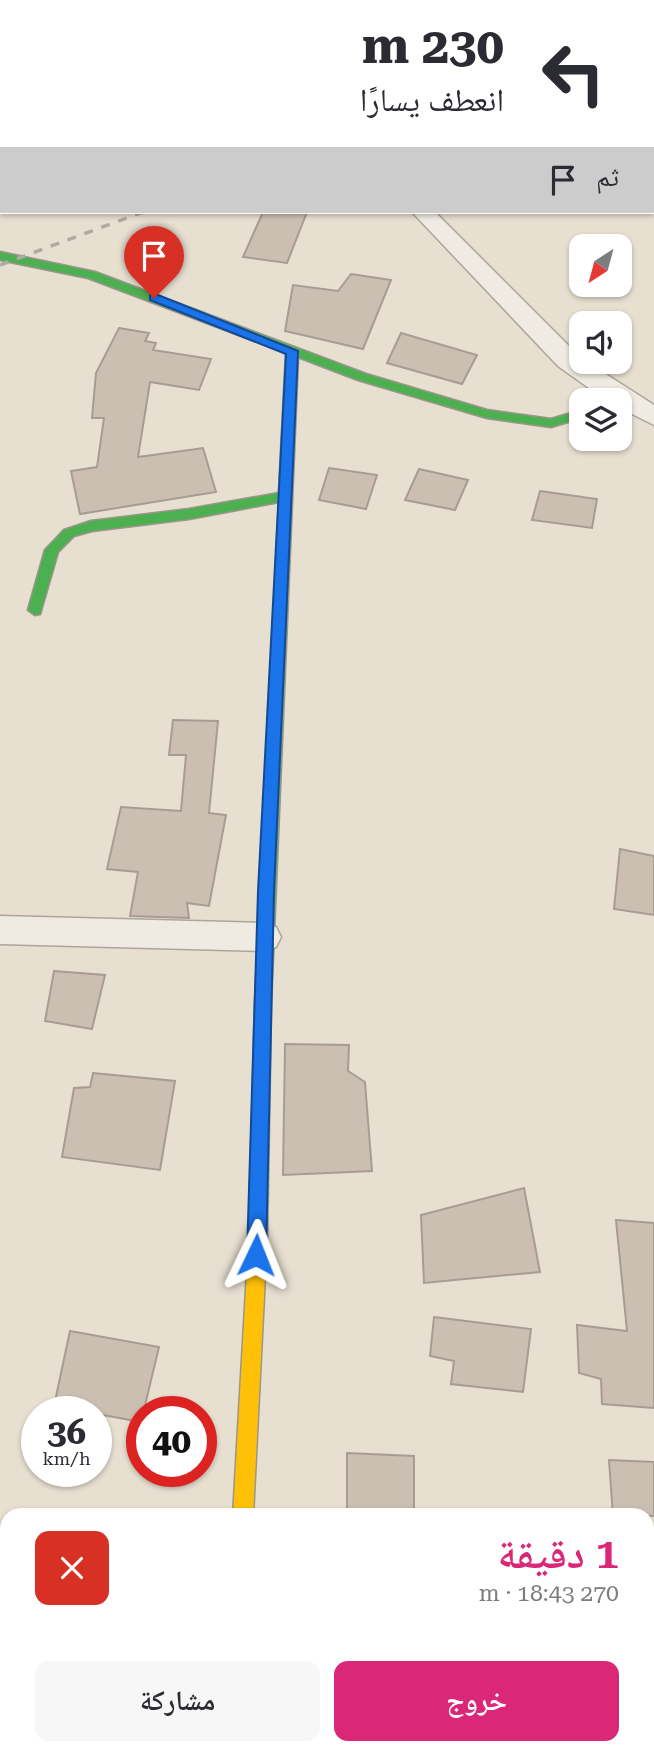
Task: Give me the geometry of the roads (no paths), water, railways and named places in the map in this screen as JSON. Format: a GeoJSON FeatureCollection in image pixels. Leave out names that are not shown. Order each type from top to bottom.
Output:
{"type":"FeatureCollection","features":[{"type":"Feature","properties":{"kind":"street"},"geometry":{"type":"LineString","coordinates":[[425,214],[566,360],[599,388]]}},
{"type":"Feature","properties":{"kind":"street"},"geometry":{"type":"LineString","coordinates":[[0,256],[91,275],[362,377],[487,414],[551,424],[569,418]]}},
{"type":"Feature","properties":{"kind":"street"},"geometry":{"type":"LineString","coordinates":[[243,1508],[258,1229],[265,937],[292,351]]}},
{"type":"Feature","properties":{"kind":"street"},"geometry":{"type":"LineString","coordinates":[[632,407],[654,416]]}},
{"type":"Feature","properties":{"kind":"street"},"geometry":{"type":"LineString","coordinates":[[36,610],[52,550],[69,533],[91,526],[189,514],[286,496]]}},
{"type":"Feature","properties":{"kind":"street"},"geometry":{"type":"LineString","coordinates":[[0,930],[265,937]]}},
{"type":"Feature","properties":{"kind":"railway"},"geometry":{"type":"LineString","coordinates":[[0,265],[138,214]]}}]}
